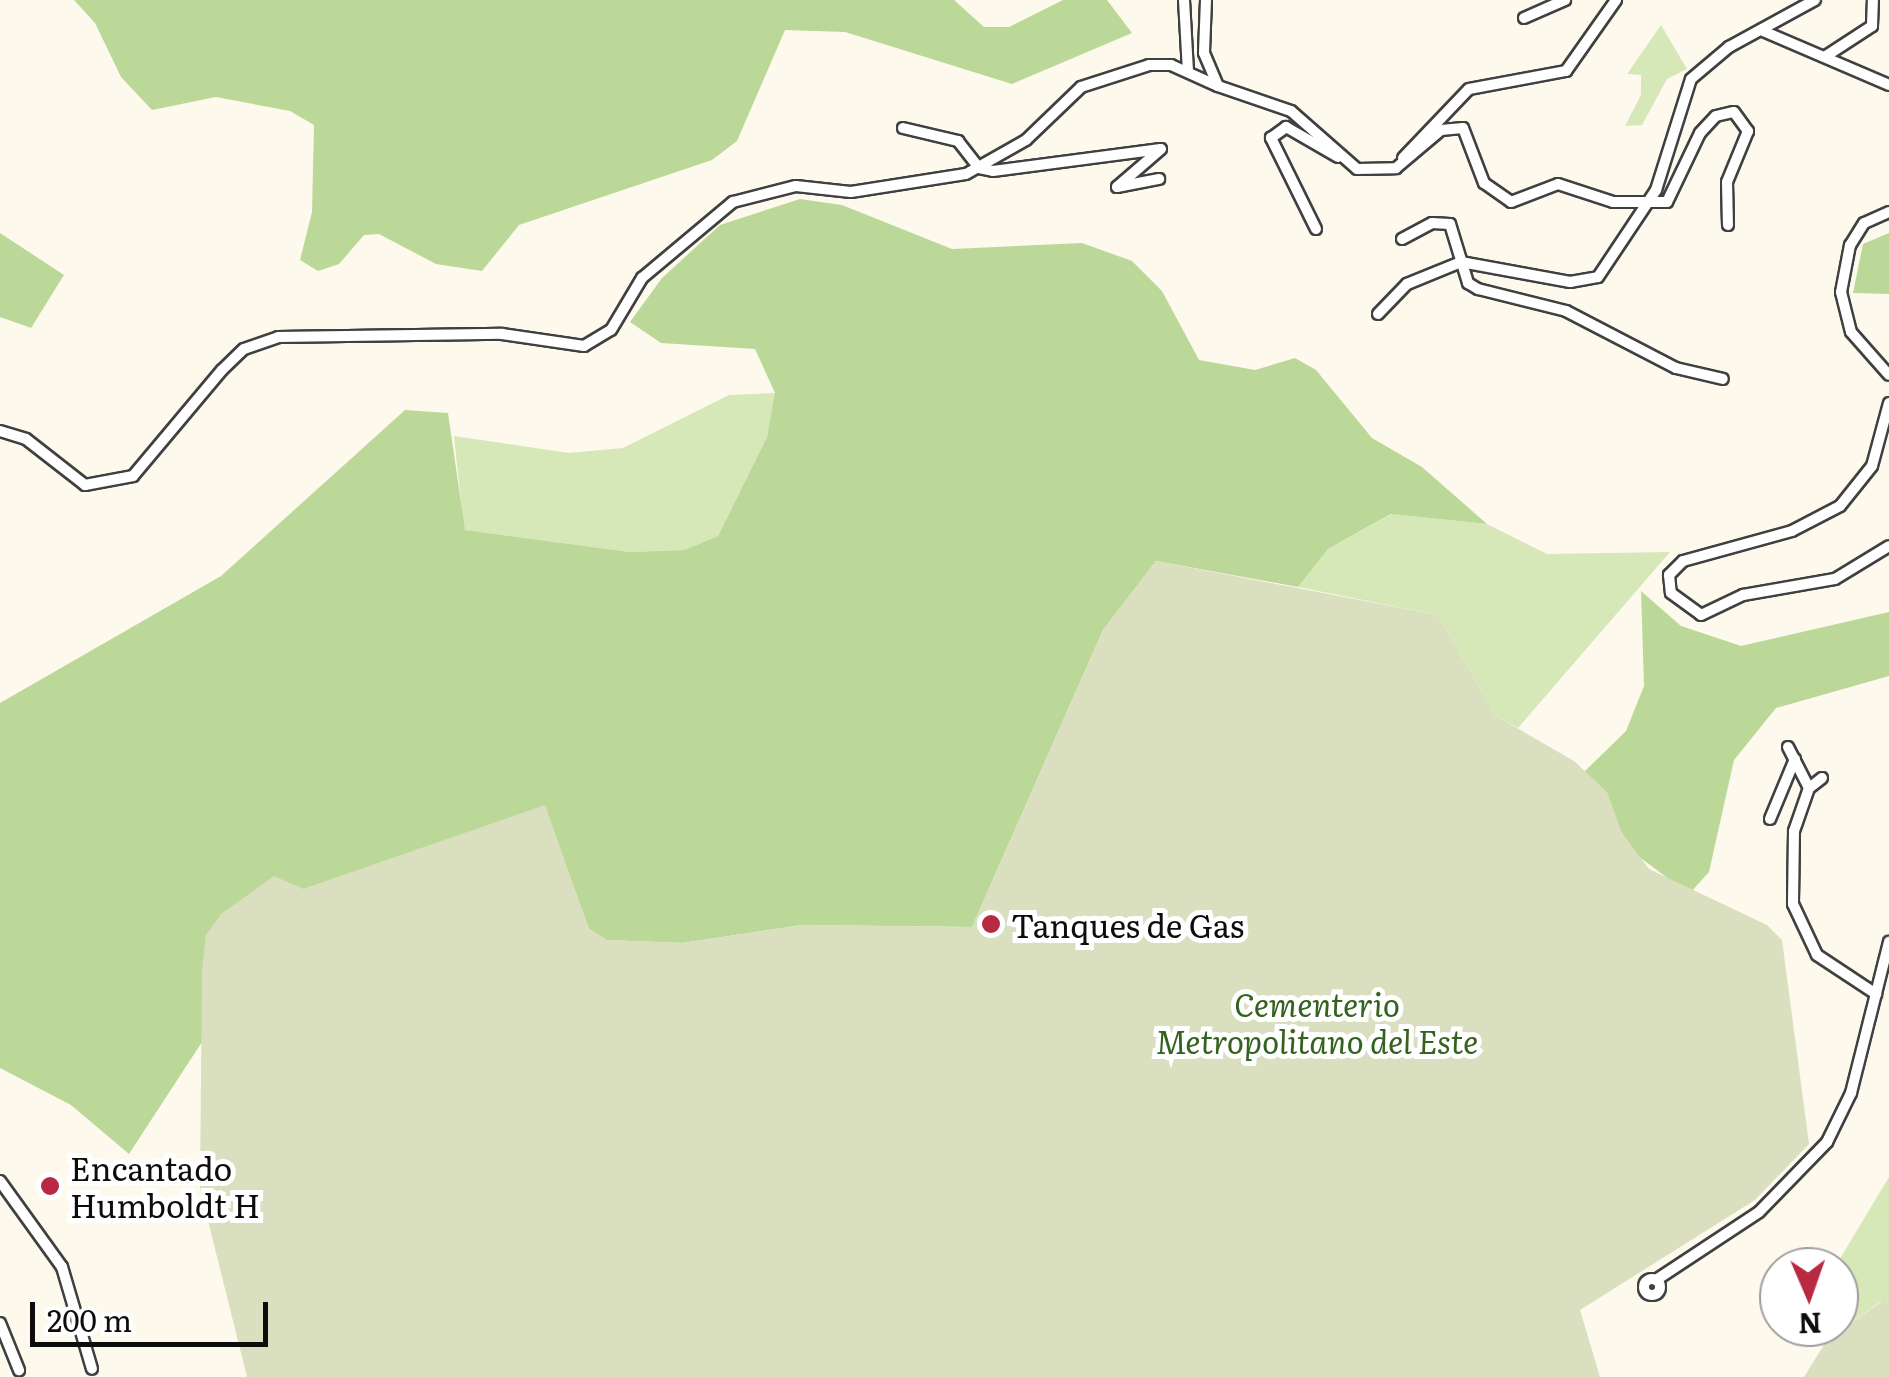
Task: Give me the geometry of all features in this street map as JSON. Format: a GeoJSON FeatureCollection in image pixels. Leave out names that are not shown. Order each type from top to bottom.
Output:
{"type":"FeatureCollection","features":[{"type":"Feature","properties":{"kind":"street"},"geometry":{"type":"LineString","coordinates":[[1184,0],[1188,72]]}},
{"type":"Feature","properties":{"kind":"street"},"geometry":{"type":"LineString","coordinates":[[1206,0],[1204,53],[1218,86]]}},
{"type":"Feature","properties":{"kind":"street"},"geometry":{"type":"LineString","coordinates":[[1524,18],[1565,0]]}},
{"type":"Feature","properties":{"kind":"street"},"geometry":{"type":"LineString","coordinates":[[1396,168],[1455,96],[1566,71],[1616,0]]}},
{"type":"Feature","properties":{"kind":"street"},"geometry":{"type":"LineString","coordinates":[[1378,314],[1407,284],[1461,262],[1588,280],[1616,259],[1646,204],[1691,79],[1815,0]]}},
{"type":"Feature","properties":{"kind":"street"},"geometry":{"type":"LineString","coordinates":[[1826,56],[1872,26],[1873,0]]}},
{"type":"Feature","properties":{"kind":"street"},"geometry":{"type":"LineString","coordinates":[[1763,30],[1889,84]]}},
{"type":"Feature","properties":{"kind":"street"},"geometry":{"type":"LineString","coordinates":[[979,168],[1026,140],[1081,87],[1149,65],[1188,72],[1291,112],[1339,158]]}},
{"type":"Feature","properties":{"kind":"street"},"geometry":{"type":"LineString","coordinates":[[1316,230],[1271,138],[1286,127],[1357,169],[1396,168],[1454,126],[1468,133],[1484,183],[1511,202],[1558,184],[1646,204],[1668,202],[1700,132],[1716,116],[1734,112],[1748,131],[1727,182],[1728,225]]}},
{"type":"Feature","properties":{"kind":"street"},"geometry":{"type":"LineString","coordinates":[[903,128],[958,141],[979,168]]}},
{"type":"Feature","properties":{"kind":"street"},"geometry":{"type":"LineString","coordinates":[[0,431],[26,439],[72,479],[100,485],[133,476],[222,370],[244,350],[278,337],[502,334],[584,346],[611,330],[642,278],[733,202],[796,186],[851,192],[979,168],[1161,149],[1117,187],[1159,179]]}},
{"type":"Feature","properties":{"kind":"street"},"geometry":{"type":"LineString","coordinates":[[1889,212],[1864,223],[1850,244],[1840,292],[1851,332],[1889,375]]}},
{"type":"Feature","properties":{"kind":"street"},"geometry":{"type":"LineString","coordinates":[[1402,239],[1432,222],[1450,224],[1461,262],[1478,289],[1566,311],[1676,368],[1723,379]]}},
{"type":"Feature","properties":{"kind":"street"},"geometry":{"type":"LineString","coordinates":[[1889,403],[1872,466],[1840,506],[1792,531],[1683,561],[1669,576],[1671,594],[1701,615],[1715,612],[1754,592],[1835,579],[1889,546]]}},
{"type":"Feature","properties":{"kind":"street"},"geometry":{"type":"LineString","coordinates":[[1788,746],[1809,788]]}},
{"type":"Feature","properties":{"kind":"street"},"geometry":{"type":"LineString","coordinates":[[1770,819],[1795,760]]}},
{"type":"Feature","properties":{"kind":"street"},"geometry":{"type":"LineString","coordinates":[[1822,778],[1809,788],[1792,849],[1794,904],[1817,954],[1876,994]]}},
{"type":"Feature","properties":{"kind":"street"},"geometry":{"type":"LineString","coordinates":[[1656,1280],[1759,1212],[1826,1142],[1850,1093],[1889,942]]}},
{"type":"Feature","properties":{"kind":"street"},"geometry":{"type":"LineString","coordinates":[[0,1182],[62,1267],[92,1369]]}},
{"type":"Feature","properties":{"kind":"street"},"geometry":{"type":"LineString","coordinates":[[0,1323],[19,1370]]}},
{"type":"Feature","properties":{"kind":"green space"},"geometry":{"type":"Polygon","coordinates":[[[74,0],[954,0],[984,27],[1009,27],[1063,0],[1107,0],[1132,33],[1012,84],[845,32],[785,30],[737,141],[712,160],[519,225],[482,271],[436,264],[379,234],[364,235],[339,264],[318,271],[300,260],[312,212],[314,125],[290,111],[216,97],[152,110],[121,77],[95,23],[74,0]]]}},
{"type":"Feature","properties":{"kind":"green space"},"geometry":{"type":"Polygon","coordinates":[[[1661,25],[1687,69],[1667,79],[1642,125],[1625,126],[1641,95],[1641,75],[1627,74],[1661,25]]]}},
{"type":"Feature","properties":{"kind":"green space"},"geometry":{"type":"Polygon","coordinates":[[[800,199],[842,205],[952,249],[1082,243],[1132,261],[1162,291],[1199,360],[1255,370],[1295,358],[1316,370],[1372,438],[1422,467],[1487,524],[1391,514],[1328,549],[1298,587],[1156,561],[1103,630],[972,927],[802,925],[682,943],[607,940],[589,929],[544,806],[304,889],[206,935],[202,1042],[129,1154],[71,1105],[0,1068],[0,703],[221,576],[405,410],[448,413],[465,530],[630,552],[684,550],[718,536],[767,437],[775,393],[755,349],[661,343],[630,322],[662,278],[720,225],[800,199]]]}},
{"type":"Feature","properties":{"kind":"green space"},"geometry":{"type":"Polygon","coordinates":[[[0,233],[64,275],[31,328],[0,317],[0,233]]]}},
{"type":"Feature","properties":{"kind":"green space"},"geometry":{"type":"Polygon","coordinates":[[[1889,233],[1889,294],[1853,293],[1863,244],[1889,233]]]}},
{"type":"Feature","properties":{"kind":"green space"},"geometry":{"type":"Polygon","coordinates":[[[776,393],[767,437],[718,536],[684,550],[630,552],[464,530],[454,436],[569,453],[623,448],[729,395],[776,393]]]}},
{"type":"Feature","properties":{"kind":"green space"},"geometry":{"type":"Polygon","coordinates":[[[1392,514],[1487,524],[1547,554],[1670,552],[1518,728],[1496,716],[1438,615],[1298,587],[1328,549],[1392,514]]]}},
{"type":"Feature","properties":{"kind":"green space","name":"Cementerio Metropolitano del Este"},"geometry":{"type":"Polygon","coordinates":[[[1156,561],[1438,615],[1496,716],[1574,761],[1607,792],[1622,833],[1649,869],[1767,925],[1782,940],[1809,1144],[1755,1200],[1580,1310],[1600,1377],[247,1377],[200,1189],[202,969],[206,935],[221,914],[274,876],[304,889],[545,805],[589,929],[607,940],[682,943],[802,925],[972,927],[1103,630],[1156,561]]]}},
{"type":"Feature","properties":{"kind":"green space"},"geometry":{"type":"Polygon","coordinates":[[[1641,591],[1681,626],[1741,646],[1889,612],[1889,676],[1776,708],[1734,760],[1709,872],[1689,894],[1634,853],[1585,771],[1626,731],[1644,686],[1641,591]]]}},
{"type":"Feature","properties":{"kind":"green space"},"geometry":{"type":"Polygon","coordinates":[[[1889,1177],[1889,1305],[1881,1301],[1859,1317],[1859,1247],[1847,1247],[1889,1177]]]}},
{"type":"Feature","properties":{"kind":"green space"},"geometry":{"type":"Polygon","coordinates":[[[1882,1301],[1889,1305],[1889,1377],[1804,1377],[1823,1347],[1859,1347],[1859,1317],[1882,1301]]]}},
{"type":"Feature","properties":{"kind":"place","name":"Tanques de Gas"},"geometry":{"type":"Point","coordinates":[991,924]}},
{"type":"Feature","properties":{"kind":"place","name":"Encantado Humboldt H"},"geometry":{"type":"Point","coordinates":[50,1186]}}]}
